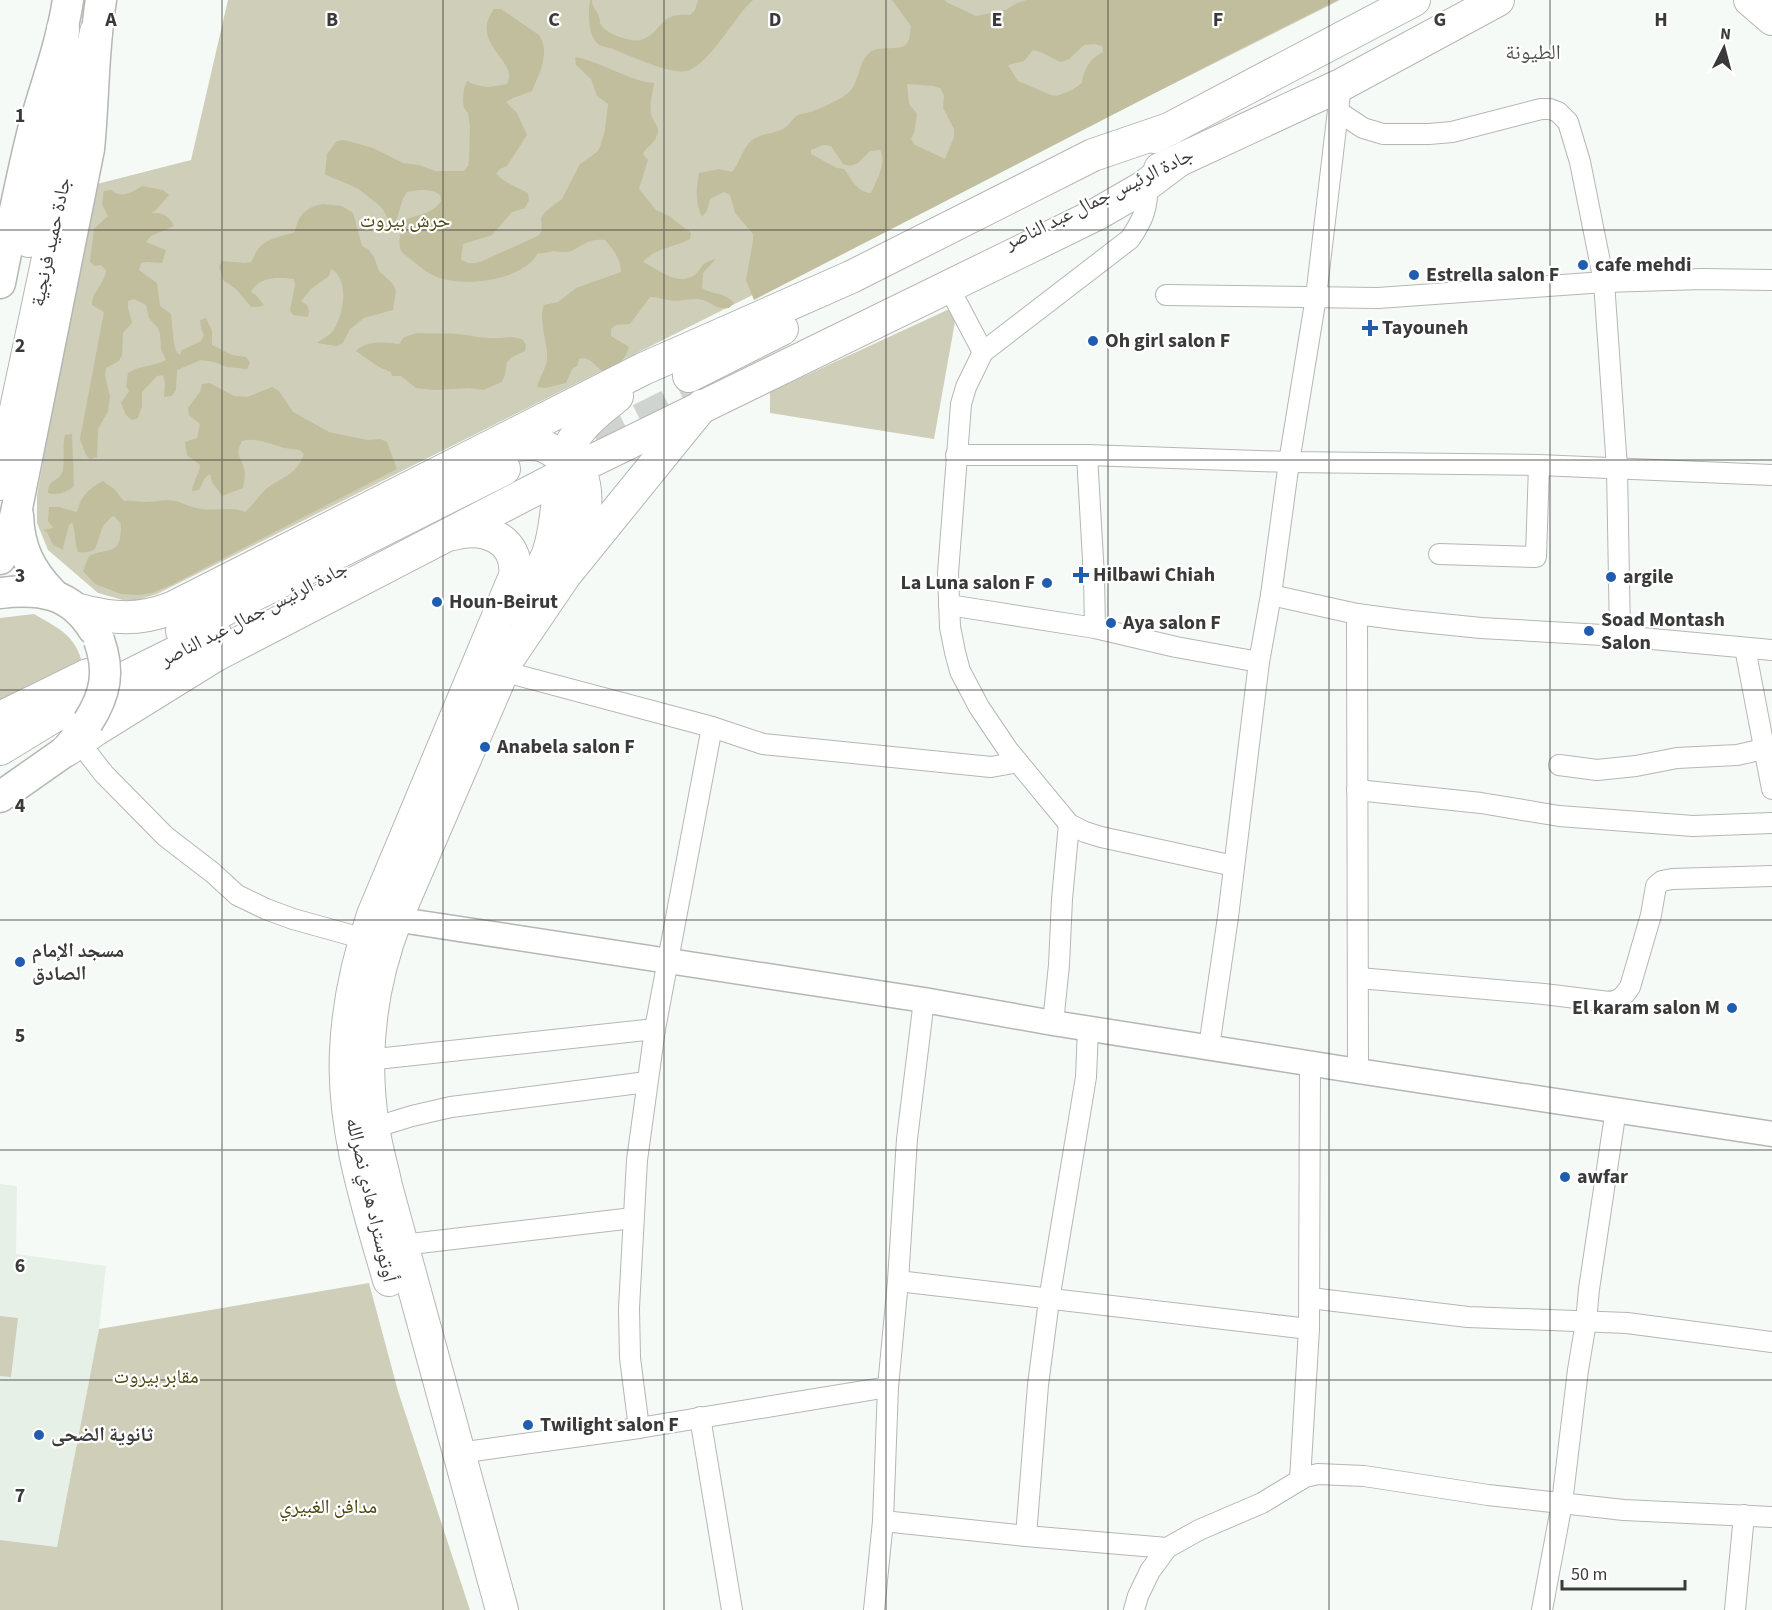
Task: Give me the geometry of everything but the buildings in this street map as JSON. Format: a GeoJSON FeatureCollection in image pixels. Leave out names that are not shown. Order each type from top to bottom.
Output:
{"type":"FeatureCollection","features":[{"type":"Feature","properties":{"kind":"highway","name":"جادة الرئيس جمال عبد الناصر"},"geometry":{"type":"LineString","coordinates":[[696,391],[920,259],[1413,0]]}},
{"type":"Feature","properties":{"kind":"highway","name":"جادة الرئيس جمال عبد الناصر"},"geometry":{"type":"LineString","coordinates":[[696,391],[1178,161],[1340,99],[1498,0]]}},
{"type":"Feature","properties":{"kind":"highway"},"geometry":{"type":"LineString","coordinates":[[1750,0],[1772,20]]}},
{"type":"Feature","properties":{"kind":"highway","name":"جادة حميد فرنجية"},"geometry":{"type":"LineString","coordinates":[[0,383],[58,93],[66,14]]}},
{"type":"Feature","properties":{"kind":"highway","name":"جادة حميد فرنجية"},"geometry":{"type":"LineString","coordinates":[[9,496],[96,32]]}},
{"type":"Feature","properties":{"kind":"highway"},"geometry":{"type":"LineString","coordinates":[[79,610],[102,616],[126,618],[149,616],[499,468],[643,369],[851,277],[1093,154],[1172,128]]}},
{"type":"Feature","properties":{"kind":"highway"},"geometry":{"type":"LineString","coordinates":[[78,738],[95,730],[216,655],[443,538],[568,468],[696,391],[948,286],[1096,214],[1148,183],[1178,161]]}},
{"type":"Feature","properties":{"kind":"highway"},"geometry":{"type":"LineString","coordinates":[[492,665],[496,638],[543,564],[576,435],[588,420],[643,369]]}},
{"type":"Feature","properties":{"kind":"highway"},"geometry":{"type":"LineString","coordinates":[[492,665],[508,659],[696,391]]}},
{"type":"Feature","properties":{"kind":"highway"},"geometry":{"type":"LineString","coordinates":[[499,468],[520,445],[540,445],[552,450],[568,468],[581,476],[584,488],[582,529],[565,575]]}},
{"type":"Feature","properties":{"kind":"highway","name":"جادة الرئيس جمال عبد الناصر"},"geometry":{"type":"LineString","coordinates":[[0,718],[136,654],[499,468]]}},
{"type":"Feature","properties":{"kind":"highway","name":"جادة الرئيس جمال عبد الناصر"},"geometry":{"type":"LineString","coordinates":[[0,749],[82,699],[499,468]]}},
{"type":"Feature","properties":{"kind":"highway"},"geometry":{"type":"LineString","coordinates":[[443,538],[458,533],[481,531],[501,541],[514,555],[515,576],[492,665]]}},
{"type":"Feature","properties":{"kind":"highway","name":"أوتوستراد هادي نصرالله"},"geometry":{"type":"LineString","coordinates":[[484,1610],[375,1231],[355,1149],[349,1107],[346,1052],[354,983],[492,665]]}},
{"type":"Feature","properties":{"kind":"highway","name":"أوتوستراد هادي نصرالله"},"geometry":{"type":"LineString","coordinates":[[378,924],[387,942],[374,991],[367,1060],[373,1128],[386,1186],[502,1610]]}},
{"type":"Feature","properties":{"kind":"main road","name":"جادة حميد فرنجية"},"geometry":{"type":"LineString","coordinates":[[96,32],[101,0]]}},
{"type":"Feature","properties":{"kind":"main road"},"geometry":{"type":"LineString","coordinates":[[0,282],[32,135],[66,14]]}},
{"type":"Feature","properties":{"kind":"main road"},"geometry":{"type":"LineString","coordinates":[[0,559],[9,542],[9,496]]}},
{"type":"Feature","properties":{"kind":"main road"},"geometry":{"type":"LineString","coordinates":[[0,797],[78,738],[99,703],[106,675],[99,640],[89,622],[70,603],[53,594],[39,580],[28,562],[9,496]]}},
{"type":"Feature","properties":{"kind":"main road"},"geometry":{"type":"LineString","coordinates":[[0,593],[25,591],[53,594]]}},
{"type":"Feature","properties":{"kind":"street"},"geometry":{"type":"LineString","coordinates":[[1340,99],[1363,128],[1383,134],[1452,132],[1541,109],[1558,112],[1568,122],[1580,162],[1604,282],[1617,468],[1620,636]]}},
{"type":"Feature","properties":{"kind":"street"},"geometry":{"type":"LineString","coordinates":[[1209,1047],[1259,662],[1316,297],[1340,99]]}},
{"type":"Feature","properties":{"kind":"street"},"geometry":{"type":"LineString","coordinates":[[1148,183],[1148,204],[1142,221],[1130,239],[983,352],[966,387],[961,404],[956,455],[948,573],[951,627],[960,671],[983,714],[1018,762],[1069,824],[1101,837],[1234,866]]}},
{"type":"Feature","properties":{"kind":"street"},"geometry":{"type":"LineString","coordinates":[[1166,295],[1378,298],[1604,282],[1702,279],[1772,280]]}},
{"type":"Feature","properties":{"kind":"street"},"geometry":{"type":"LineString","coordinates":[[948,286],[983,352]]}},
{"type":"Feature","properties":{"kind":"street"},"geometry":{"type":"LineString","coordinates":[[956,455],[1087,455],[1289,462],[1539,465],[1772,475]]}},
{"type":"Feature","properties":{"kind":"street"},"geometry":{"type":"LineString","coordinates":[[1087,455],[1095,577],[1095,628]]}},
{"type":"Feature","properties":{"kind":"street"},"geometry":{"type":"LineString","coordinates":[[1439,554],[1536,557],[1539,465]]}},
{"type":"Feature","properties":{"kind":"street"},"geometry":{"type":"LineString","coordinates":[[1271,595],[1358,614],[1481,628],[1620,636],[1772,650]]}},
{"type":"Feature","properties":{"kind":"street"},"geometry":{"type":"LineString","coordinates":[[949,605],[1095,628],[1176,647],[1259,662]]}},
{"type":"Feature","properties":{"kind":"street"},"geometry":{"type":"LineString","coordinates":[[1358,614],[1359,1071]]}},
{"type":"Feature","properties":{"kind":"street"},"geometry":{"type":"LineString","coordinates":[[1745,648],[1772,789]]}},
{"type":"Feature","properties":{"kind":"street"},"geometry":{"type":"LineString","coordinates":[[492,665],[712,727],[763,744],[991,767],[1018,762]]}},
{"type":"Feature","properties":{"kind":"street"},"geometry":{"type":"LineString","coordinates":[[639,1428],[630,1358],[629,1308],[637,1160],[655,1029],[712,727]]}},
{"type":"Feature","properties":{"kind":"street"},"geometry":{"type":"LineString","coordinates":[[78,738],[104,774],[165,836],[213,873],[237,895],[293,919],[378,924],[669,961],[1772,1134]]}},
{"type":"Feature","properties":{"kind":"street"},"geometry":{"type":"LineString","coordinates":[[1559,765],[1598,770],[1677,758],[1737,755],[1764,749]]}},
{"type":"Feature","properties":{"kind":"street"},"geometry":{"type":"LineString","coordinates":[[1357,790],[1481,803],[1570,817],[1693,826],[1772,823]]}},
{"type":"Feature","properties":{"kind":"street"},"geometry":{"type":"LineString","coordinates":[[1053,1023],[1069,824]]}},
{"type":"Feature","properties":{"kind":"street"},"geometry":{"type":"LineString","coordinates":[[1359,978],[1609,1002],[1618,1000],[1630,987],[1658,883],[1672,879],[1772,876]]}},
{"type":"Feature","properties":{"kind":"street"},"geometry":{"type":"LineString","coordinates":[[874,1610],[907,1139],[924,1000]]}},
{"type":"Feature","properties":{"kind":"street"},"geometry":{"type":"LineString","coordinates":[[1026,1536],[1038,1385],[1049,1300],[1084,1088],[1088,1028]]}},
{"type":"Feature","properties":{"kind":"street"},"geometry":{"type":"LineString","coordinates":[[367,1060],[655,1029]]}},
{"type":"Feature","properties":{"kind":"street"},"geometry":{"type":"LineString","coordinates":[[1300,1480],[1310,1298],[1310,1063]]}},
{"type":"Feature","properties":{"kind":"street"},"geometry":{"type":"LineString","coordinates":[[373,1128],[451,1107],[647,1082]]}},
{"type":"Feature","properties":{"kind":"street"},"geometry":{"type":"LineString","coordinates":[[1542,1610],[1562,1503],[1589,1289],[1616,1109]]}},
{"type":"Feature","properties":{"kind":"street"},"geometry":{"type":"LineString","coordinates":[[402,1245],[633,1218]]}},
{"type":"Feature","properties":{"kind":"street"},"geometry":{"type":"LineString","coordinates":[[898,1281],[1309,1329]]}},
{"type":"Feature","properties":{"kind":"street"},"geometry":{"type":"LineString","coordinates":[[1310,1298],[1468,1317],[1627,1323],[1772,1342]]}},
{"type":"Feature","properties":{"kind":"street"},"geometry":{"type":"LineString","coordinates":[[459,1453],[639,1428],[888,1387]]}},
{"type":"Feature","properties":{"kind":"street"},"geometry":{"type":"LineString","coordinates":[[700,1417],[732,1610]]}},
{"type":"Feature","properties":{"kind":"street"},"geometry":{"type":"LineString","coordinates":[[1134,1610],[1150,1571],[1167,1548],[1199,1530],[1278,1495],[1300,1480],[1318,1474],[1364,1476],[1488,1495],[1624,1510],[1772,1517]]}},
{"type":"Feature","properties":{"kind":"street"},"geometry":{"type":"LineString","coordinates":[[1735,1610],[1744,1515]]}},
{"type":"Feature","properties":{"kind":"street"},"geometry":{"type":"LineString","coordinates":[[882,1521],[1167,1548]]}},
{"type":"Feature","properties":{"kind":"shaded area","name":"ثانوية الضحى"},"geometry":{"type":"Polygon","coordinates":[[[0,1184],[17,1186],[16,1254],[106,1266],[99,1329],[57,1547],[0,1540],[0,1184]]]}},
{"type":"Feature","properties":{"kind":"green space","name":"حرش بيروت"},"geometry":{"type":"Polygon","coordinates":[[[228,0],[1340,0],[157,594],[130,602],[98,593],[48,550],[37,523],[37,495],[93,185],[191,160],[228,0]]]}},
{"type":"Feature","properties":{"kind":"green space"},"geometry":{"type":"Polygon","coordinates":[[[590,0],[605,29],[620,37],[637,41],[648,37],[666,19],[679,15],[690,15],[695,10],[698,0],[753,0],[705,59],[690,70],[674,71],[598,44],[591,30],[590,0]]]}},
{"type":"Feature","properties":{"kind":"green space"},"geometry":{"type":"Polygon","coordinates":[[[892,0],[944,0],[976,16],[1006,10],[1027,0],[1338,0],[754,300],[746,280],[753,234],[735,213],[730,195],[724,192],[710,199],[707,211],[702,217],[697,195],[699,173],[719,169],[732,172],[751,141],[762,135],[781,130],[798,115],[811,112],[844,96],[855,84],[865,57],[874,50],[903,47],[909,39],[911,26],[892,0]],[[1084,45],[1069,59],[1061,62],[1033,50],[1024,61],[1008,65],[1018,81],[1057,96],[1082,83],[1088,64],[1103,52],[1102,46],[1084,45]],[[907,84],[909,104],[917,114],[911,139],[915,145],[945,159],[954,137],[954,129],[943,108],[944,95],[940,88],[907,84]],[[823,145],[811,150],[811,154],[837,168],[844,169],[858,188],[871,193],[882,165],[880,150],[870,151],[858,163],[850,166],[843,164],[831,146],[823,145]]]}},
{"type":"Feature","properties":{"kind":"green space"},"geometry":{"type":"Polygon","coordinates":[[[494,9],[501,9],[539,35],[544,49],[543,63],[532,91],[506,102],[517,113],[527,135],[507,166],[496,174],[528,193],[529,200],[525,208],[512,212],[492,235],[463,244],[461,259],[470,263],[480,262],[538,236],[542,231],[541,218],[545,212],[562,199],[580,164],[597,152],[600,147],[605,130],[608,104],[597,96],[591,79],[576,65],[575,57],[654,83],[650,109],[658,132],[643,154],[648,160],[639,189],[656,210],[669,216],[691,233],[690,239],[654,253],[643,262],[674,278],[687,279],[699,271],[704,264],[716,259],[703,273],[702,288],[723,295],[734,303],[729,308],[725,308],[699,299],[674,301],[650,297],[630,324],[616,325],[611,329],[611,336],[629,347],[620,362],[605,372],[590,360],[579,359],[566,383],[545,388],[537,387],[547,359],[542,318],[544,305],[558,302],[576,288],[621,272],[614,251],[605,240],[588,242],[568,252],[538,253],[521,270],[494,279],[451,281],[425,271],[401,250],[400,241],[405,220],[434,209],[441,201],[440,195],[429,190],[407,192],[395,225],[380,206],[361,191],[325,174],[327,154],[337,141],[344,140],[373,148],[403,163],[419,165],[435,171],[464,171],[469,160],[470,126],[463,101],[467,81],[487,87],[497,86],[507,84],[509,76],[487,32],[488,21],[494,9]]]}},
{"type":"Feature","properties":{"kind":"green space"},"geometry":{"type":"Polygon","coordinates":[[[142,186],[163,190],[169,195],[151,213],[165,215],[174,226],[151,236],[146,242],[166,250],[162,263],[141,263],[139,270],[157,283],[160,306],[171,314],[176,351],[180,355],[182,350],[201,341],[204,335],[200,320],[206,318],[212,331],[212,345],[232,355],[246,357],[250,363],[247,369],[227,367],[201,360],[177,370],[176,390],[172,396],[164,397],[163,375],[157,376],[142,392],[142,406],[138,418],[132,420],[126,415],[121,403],[129,391],[126,386],[128,373],[166,360],[161,349],[158,328],[149,318],[146,305],[134,299],[128,301],[132,323],[123,333],[122,355],[119,361],[106,368],[105,376],[110,396],[108,411],[98,429],[97,457],[90,459],[80,439],[104,312],[92,305],[92,301],[106,270],[101,265],[95,266],[90,262],[94,229],[108,216],[102,204],[104,191],[111,190],[122,195],[142,186]]]}},
{"type":"Feature","properties":{"kind":"green space"},"geometry":{"type":"Polygon","coordinates":[[[322,204],[342,206],[353,213],[362,246],[368,249],[379,271],[393,284],[396,291],[393,310],[364,318],[350,329],[343,343],[337,346],[317,343],[333,331],[342,307],[341,281],[331,269],[329,276],[311,289],[301,301],[307,305],[308,317],[293,315],[290,310],[294,279],[276,278],[259,283],[251,292],[264,305],[251,307],[236,289],[224,281],[219,267],[222,261],[251,262],[261,245],[295,232],[303,213],[311,207],[322,204]]]}},
{"type":"Feature","properties":{"kind":"green space"},"geometry":{"type":"Polygon","coordinates":[[[958,305],[934,439],[770,413],[770,392],[958,305]]]}},
{"type":"Feature","properties":{"kind":"green space"},"geometry":{"type":"Polygon","coordinates":[[[417,333],[460,334],[485,338],[513,337],[522,339],[526,345],[525,351],[507,362],[502,382],[483,390],[416,388],[401,376],[392,376],[391,372],[379,367],[356,351],[370,343],[399,344],[404,337],[417,333]]]}},
{"type":"Feature","properties":{"kind":"green space"},"geometry":{"type":"Polygon","coordinates":[[[210,383],[234,396],[247,397],[272,387],[279,391],[293,412],[329,432],[387,442],[397,469],[152,593],[121,594],[95,584],[83,571],[89,556],[116,546],[119,542],[121,524],[114,516],[111,517],[103,526],[95,549],[89,552],[78,552],[72,522],[69,525],[64,550],[53,545],[47,532],[43,530],[53,528],[48,521],[49,507],[59,507],[76,512],[87,493],[103,481],[124,501],[172,500],[192,507],[235,509],[245,512],[265,490],[292,472],[301,462],[304,454],[300,450],[258,440],[242,441],[238,453],[245,471],[243,488],[222,496],[212,482],[210,474],[205,478],[199,490],[192,491],[200,465],[187,455],[185,442],[197,438],[200,424],[189,415],[188,408],[200,392],[202,384],[210,383]]]}},
{"type":"Feature","properties":{"kind":"green space"},"geometry":{"type":"Polygon","coordinates":[[[72,434],[74,486],[62,493],[48,493],[50,484],[59,477],[63,470],[65,435],[72,434]]]}},
{"type":"Feature","properties":{"kind":"green space"},"geometry":{"type":"Polygon","coordinates":[[[34,614],[61,630],[73,642],[78,650],[84,671],[0,712],[0,618],[34,614]]]}},
{"type":"Feature","properties":{"kind":"green space","name":"مدافن الغبيري"},"geometry":{"type":"Polygon","coordinates":[[[369,1283],[398,1391],[470,1610],[0,1610],[0,1540],[57,1547],[99,1329],[369,1283]]]}},
{"type":"Feature","properties":{"kind":"green space"},"geometry":{"type":"Polygon","coordinates":[[[0,1316],[18,1318],[11,1377],[0,1376],[0,1316]]]}},
{"type":"Feature","properties":{"kind":"tunnel"},"geometry":{"type":"LineString","coordinates":[[597,441],[697,391]]}},
{"type":"Feature","properties":{"kind":"place","name":"cafe mehdi"},"geometry":{"type":"Point","coordinates":[1583,265]}},
{"type":"Feature","properties":{"kind":"place","name":"Estrella salon F"},"geometry":{"type":"Point","coordinates":[1414,275]}},
{"type":"Feature","properties":{"kind":"place","name":"Tayouneh"},"geometry":{"type":"Point","coordinates":[1370,328]}},
{"type":"Feature","properties":{"kind":"place","name":"Oh girl salon F"},"geometry":{"type":"Point","coordinates":[1093,341]}},
{"type":"Feature","properties":{"kind":"place","name":"Hilbawi Chiah"},"geometry":{"type":"Point","coordinates":[1081,575]}},
{"type":"Feature","properties":{"kind":"place","name":"argile"},"geometry":{"type":"Point","coordinates":[1611,577]}},
{"type":"Feature","properties":{"kind":"place","name":"La Luna salon F"},"geometry":{"type":"Point","coordinates":[1047,583]}},
{"type":"Feature","properties":{"kind":"place","name":"Houn-Beirut"},"geometry":{"type":"Point","coordinates":[437,602]}},
{"type":"Feature","properties":{"kind":"place","name":"Aya salon F"},"geometry":{"type":"Point","coordinates":[1111,623]}},
{"type":"Feature","properties":{"kind":"place","name":"Soad Montash Salon"},"geometry":{"type":"Point","coordinates":[1589,631]}},
{"type":"Feature","properties":{"kind":"place","name":"Anabela salon F"},"geometry":{"type":"Point","coordinates":[485,747]}},
{"type":"Feature","properties":{"kind":"place","name":"مسجد الإمام الصادق"},"geometry":{"type":"Point","coordinates":[20,962]}},
{"type":"Feature","properties":{"kind":"place","name":"El karam salon M"},"geometry":{"type":"Point","coordinates":[1732,1008]}},
{"type":"Feature","properties":{"kind":"place","name":"awfar"},"geometry":{"type":"Point","coordinates":[1565,1177]}},
{"type":"Feature","properties":{"kind":"place","name":"Twilight salon F"},"geometry":{"type":"Point","coordinates":[528,1425]}},
{"type":"Feature","properties":{"kind":"place","name":"ثانوية الضحى"},"geometry":{"type":"Point","coordinates":[39,1435]}},
{"type":"Feature","properties":{"kind":"district","name":"الطيونة"},"geometry":{"type":"Point","coordinates":[1533,52]}},
{"type":"Feature","properties":{"kind":"park label","name":"مقابر بيروت"},"geometry":{"type":"Point","coordinates":[156,1377]}}]}
